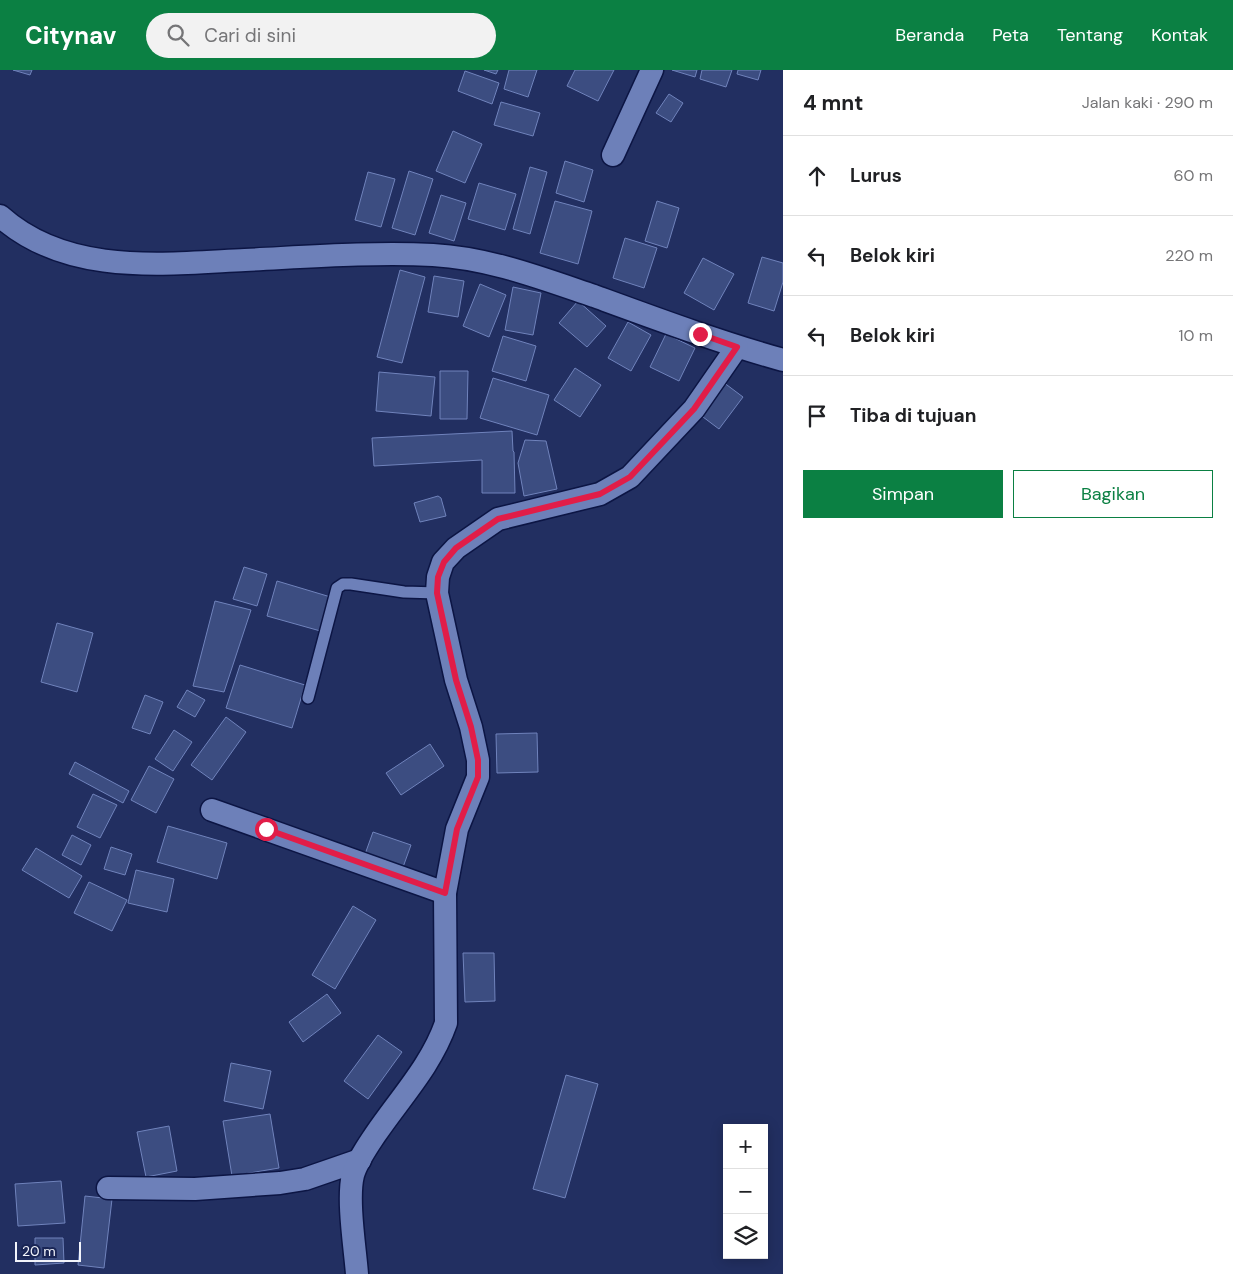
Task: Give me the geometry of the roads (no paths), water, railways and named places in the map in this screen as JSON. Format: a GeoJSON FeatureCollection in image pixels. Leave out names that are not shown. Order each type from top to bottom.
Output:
{"type":"FeatureCollection","features":[{"type":"Feature","properties":{"kind":"street"},"geometry":{"type":"LineString","coordinates":[[613,154],[652,70]]}},
{"type":"Feature","properties":{"kind":"street"},"geometry":{"type":"LineString","coordinates":[[0,216],[38,242],[104,261],[142,264],[308,257],[433,255],[499,264],[737,347],[783,360]]}},
{"type":"Feature","properties":{"kind":"street"},"geometry":{"type":"LineString","coordinates":[[357,1274],[351,1190],[353,1175],[383,1123],[425,1068],[440,1041],[446,1023],[445,893],[457,829],[478,777],[478,760],[471,727],[446,637],[437,593],[438,577],[444,562],[456,548],[485,526],[498,519],[600,494],[630,477],[694,409],[737,347]]}},
{"type":"Feature","properties":{"kind":"street"},"geometry":{"type":"LineString","coordinates":[[212,810],[445,893]]}},
{"type":"Feature","properties":{"kind":"street"},"geometry":{"type":"LineString","coordinates":[[108,1188],[194,1189],[280,1182],[305,1179],[360,1160]]}},
{"type":"Feature","properties":{"kind":"lane"},"geometry":{"type":"LineString","coordinates":[[308,698],[337,588],[351,584],[404,592],[437,593]]}}]}
